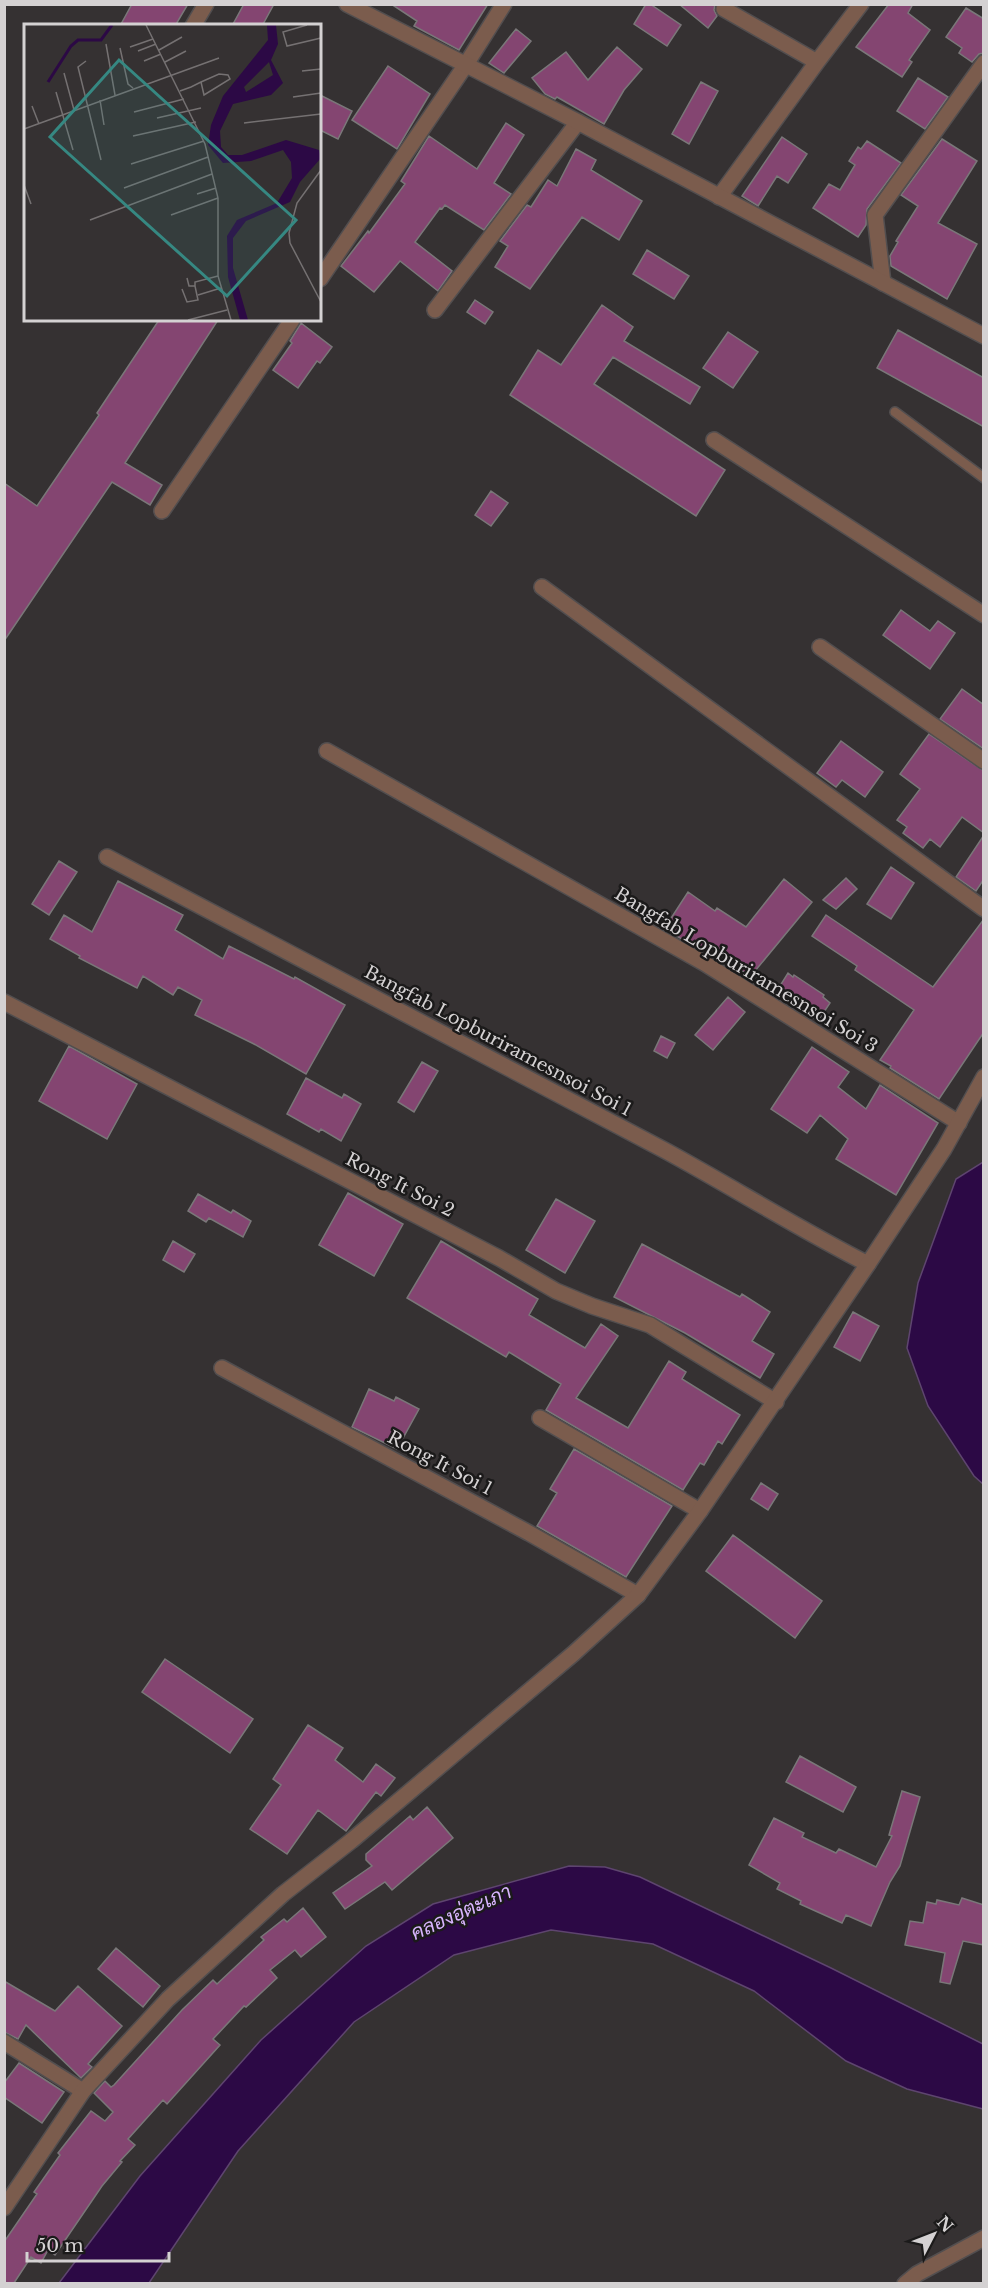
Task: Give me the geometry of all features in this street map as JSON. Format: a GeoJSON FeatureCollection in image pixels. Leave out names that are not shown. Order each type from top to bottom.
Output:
{"type":"FeatureCollection","features":[{"type":"Feature","properties":{"kind":"street"},"geometry":{"type":"LineString","coordinates":[[194,24],[206,4]]}},
{"type":"Feature","properties":{"kind":"street"},"geometry":{"type":"LineString","coordinates":[[347,4],[578,122],[984,336]]}},
{"type":"Feature","properties":{"kind":"street"},"geometry":{"type":"LineString","coordinates":[[321,278],[465,66],[504,4]]}},
{"type":"Feature","properties":{"kind":"street"},"geometry":{"type":"LineString","coordinates":[[719,197],[816,62],[861,4]]}},
{"type":"Feature","properties":{"kind":"street"},"geometry":{"type":"LineString","coordinates":[[724,9],[816,62]]}},
{"type":"Feature","properties":{"kind":"street"},"geometry":{"type":"LineString","coordinates":[[883,283],[875,215],[984,63]]}},
{"type":"Feature","properties":{"kind":"street"},"geometry":{"type":"LineString","coordinates":[[435,310],[578,122]]}},
{"type":"Feature","properties":{"kind":"street"},"geometry":{"type":"LineString","coordinates":[[162,511],[291,321]]}},
{"type":"Feature","properties":{"kind":"street"},"geometry":{"type":"LineString","coordinates":[[714,440],[984,615]]}},
{"type":"Feature","properties":{"kind":"street"},"geometry":{"type":"LineString","coordinates":[[542,587],[984,909]]}},
{"type":"Feature","properties":{"kind":"street"},"geometry":{"type":"LineString","coordinates":[[820,647],[984,761]]}},
{"type":"Feature","properties":{"kind":"street","name":"Bangfab Lopburiramesnsoi Soi 3"},"geometry":{"type":"LineString","coordinates":[[327,750],[704,963],[959,1123]]}},
{"type":"Feature","properties":{"kind":"street","name":"Bangfab Lopburiramesnsoi Soi 1"},"geometry":{"type":"LineString","coordinates":[[107,857],[666,1151],[868,1264]]}},
{"type":"Feature","properties":{"kind":"street","name":"Rong It Soi 2"},"geometry":{"type":"LineString","coordinates":[[4,1002],[499,1258],[556,1291],[591,1306],[650,1325],[776,1402]]}},
{"type":"Feature","properties":{"kind":"street"},"geometry":{"type":"LineString","coordinates":[[7,2198],[83,2091],[168,1999],[283,1894],[573,1654],[638,1594],[700,1511],[776,1402],[944,1149],[984,1077]]}},
{"type":"Feature","properties":{"kind":"street","name":"Rong It Soi 1"},"geometry":{"type":"LineString","coordinates":[[222,1368],[638,1594]]}},
{"type":"Feature","properties":{"kind":"street"},"geometry":{"type":"LineString","coordinates":[[540,1418],[700,1511]]}},
{"type":"Feature","properties":{"kind":"street"},"geometry":{"type":"LineString","coordinates":[[4,2042],[83,2091]]}},
{"type":"Feature","properties":{"kind":"street"},"geometry":{"type":"LineString","coordinates":[[905,2283],[917,2274],[984,2238]]}},
{"type":"Feature","properties":{"kind":"lane"},"geometry":{"type":"LineString","coordinates":[[895,412],[984,478]]}},
{"type":"Feature","properties":{"kind":"water"},"geometry":{"type":"Polygon","coordinates":[[[983,1162],[983,1484],[974,1476],[928,1406],[907,1348],[918,1283],[956,1179],[983,1162]]]}},
{"type":"Feature","properties":{"kind":"water","name":"คลองอุ่ตะเภา"},"geometry":{"type":"Polygon","coordinates":[[[569,1866],[605,1867],[640,1877],[983,2044],[983,2109],[907,2089],[846,2061],[754,1991],[653,1944],[551,1930],[454,1955],[354,2022],[238,2151],[149,2283],[59,2283],[140,2176],[261,2040],[366,1946],[433,1904],[569,1866]]]}},
{"type":"Feature","properties":{"kind":"building"},"geometry":{"type":"Polygon","coordinates":[[[132,4],[188,4],[176,24],[121,24],[132,4]]]}},
{"type":"Feature","properties":{"kind":"building"},"geometry":{"type":"Polygon","coordinates":[[[244,4],[274,4],[263,24],[233,24],[244,4]]]}},
{"type":"Feature","properties":{"kind":"building"},"geometry":{"type":"Polygon","coordinates":[[[391,4],[488,4],[459,50],[414,26],[417,21],[391,4]]]}},
{"type":"Feature","properties":{"kind":"building"},"geometry":{"type":"Polygon","coordinates":[[[646,4],[650,4],[681,25],[667,46],[634,24],[646,4]]]}},
{"type":"Feature","properties":{"kind":"building"},"geometry":{"type":"Polygon","coordinates":[[[679,4],[715,4],[714,10],[717,16],[708,28],[679,4]]]}},
{"type":"Feature","properties":{"kind":"building"},"geometry":{"type":"Polygon","coordinates":[[[889,4],[913,4],[908,13],[930,30],[909,60],[912,62],[902,77],[856,47],[889,4]]]}},
{"type":"Feature","properties":{"kind":"building"},"geometry":{"type":"Polygon","coordinates":[[[966,8],[984,19],[984,53],[979,54],[972,62],[959,53],[962,48],[946,37],[966,8]]]}},
{"type":"Feature","properties":{"kind":"building"},"geometry":{"type":"Polygon","coordinates":[[[516,29],[531,41],[504,73],[489,63],[516,29]]]}},
{"type":"Feature","properties":{"kind":"building"},"geometry":{"type":"Polygon","coordinates":[[[617,47],[642,69],[624,90],[604,124],[557,97],[555,99],[545,94],[532,78],[566,52],[588,80],[617,47]]]}},
{"type":"Feature","properties":{"kind":"building"},"geometry":{"type":"Polygon","coordinates":[[[388,66],[430,94],[397,149],[352,120],[388,66]]]}},
{"type":"Feature","properties":{"kind":"building"},"geometry":{"type":"Polygon","coordinates":[[[918,78],[948,97],[925,129],[897,111],[918,78]]]}},
{"type":"Feature","properties":{"kind":"building"},"geometry":{"type":"Polygon","coordinates":[[[701,82],[718,91],[689,144],[672,134],[701,82]]]}},
{"type":"Feature","properties":{"kind":"building"},"geometry":{"type":"Polygon","coordinates":[[[321,96],[352,111],[338,139],[321,130],[321,96]]]}},
{"type":"Feature","properties":{"kind":"building"},"geometry":{"type":"Polygon","coordinates":[[[506,123],[524,135],[494,183],[511,194],[484,230],[445,205],[442,209],[440,208],[415,242],[452,271],[438,291],[400,261],[374,292],[341,266],[405,184],[401,181],[429,136],[477,169],[506,123]]]}},
{"type":"Feature","properties":{"kind":"building"},"geometry":{"type":"Polygon","coordinates":[[[782,137],[807,154],[788,183],[777,176],[758,206],[742,196],[782,137]]]}},
{"type":"Feature","properties":{"kind":"building"},"geometry":{"type":"Polygon","coordinates":[[[942,139],[977,161],[938,223],[977,244],[947,299],[891,266],[890,256],[898,242],[896,241],[918,206],[901,195],[942,139]]]}},
{"type":"Feature","properties":{"kind":"building"},"geometry":{"type":"Polygon","coordinates":[[[867,141],[901,163],[867,209],[866,225],[858,237],[813,208],[829,184],[840,190],[855,165],[849,161],[858,147],[861,149],[867,141]]]}},
{"type":"Feature","properties":{"kind":"building"},"geometry":{"type":"Polygon","coordinates":[[[576,149],[596,160],[591,170],[642,201],[619,240],[582,217],[530,289],[495,267],[508,246],[500,241],[527,205],[531,207],[548,180],[557,186],[576,149]]]}},
{"type":"Feature","properties":{"kind":"building"},"geometry":{"type":"Polygon","coordinates":[[[647,250],[689,276],[674,299],[633,274],[647,250]]]}},
{"type":"Feature","properties":{"kind":"building"},"geometry":{"type":"Polygon","coordinates":[[[475,300],[493,312],[485,324],[467,312],[475,300]]]}},
{"type":"Feature","properties":{"kind":"building"},"geometry":{"type":"Polygon","coordinates":[[[602,305],[633,327],[624,341],[700,387],[690,404],[613,357],[594,384],[725,470],[696,516],[510,395],[538,350],[561,365],[602,305]]]}},
{"type":"Feature","properties":{"kind":"building"},"geometry":{"type":"Polygon","coordinates":[[[158,321],[217,321],[125,463],[162,485],[150,505],[112,482],[4,641],[4,483],[37,506],[99,415],[97,413],[158,321]]]}},
{"type":"Feature","properties":{"kind":"building"},"geometry":{"type":"Polygon","coordinates":[[[301,323],[332,347],[320,363],[317,361],[298,388],[273,370],[292,343],[290,341],[301,323]]]}},
{"type":"Feature","properties":{"kind":"building"},"geometry":{"type":"Polygon","coordinates":[[[898,330],[984,378],[984,427],[877,368],[898,330]]]}},
{"type":"Feature","properties":{"kind":"building"},"geometry":{"type":"Polygon","coordinates":[[[728,332],[758,352],[733,388],[703,368],[728,332]]]}},
{"type":"Feature","properties":{"kind":"building"},"geometry":{"type":"Polygon","coordinates":[[[491,491],[508,503],[491,526],[475,515],[491,491]]]}},
{"type":"Feature","properties":{"kind":"building"},"geometry":{"type":"Polygon","coordinates":[[[901,610],[930,631],[938,621],[955,633],[930,669],[883,635],[901,610]]]}},
{"type":"Feature","properties":{"kind":"building"},"geometry":{"type":"Polygon","coordinates":[[[962,689],[984,705],[984,749],[940,719],[962,689]]]}},
{"type":"Feature","properties":{"kind":"building"},"geometry":{"type":"Polygon","coordinates":[[[929,734],[984,771],[984,833],[962,817],[940,847],[930,839],[923,848],[903,833],[907,827],[897,820],[920,789],[900,774],[929,734]]]}},
{"type":"Feature","properties":{"kind":"building"},"geometry":{"type":"Polygon","coordinates":[[[841,741],[883,772],[865,797],[842,780],[836,787],[817,773],[841,741]]]}},
{"type":"Feature","properties":{"kind":"building"},"geometry":{"type":"Polygon","coordinates":[[[984,835],[984,879],[976,891],[956,877],[984,835]]]}},
{"type":"Feature","properties":{"kind":"building"},"geometry":{"type":"Polygon","coordinates":[[[59,861],[77,872],[49,915],[32,904],[59,861]]]}},
{"type":"Feature","properties":{"kind":"building"},"geometry":{"type":"Polygon","coordinates":[[[891,867],[914,883],[891,919],[867,904],[891,867]]]}},
{"type":"Feature","properties":{"kind":"building"},"geometry":{"type":"Polygon","coordinates":[[[846,878],[857,889],[836,909],[823,900],[846,878]]]}},
{"type":"Feature","properties":{"kind":"building"},"geometry":{"type":"Polygon","coordinates":[[[784,879],[812,902],[750,977],[712,946],[707,953],[664,929],[688,892],[715,911],[717,908],[746,927],[784,879]]]}},
{"type":"Feature","properties":{"kind":"building"},"geometry":{"type":"Polygon","coordinates":[[[118,881],[183,915],[175,930],[223,959],[229,946],[294,979],[295,977],[345,1005],[306,1074],[254,1044],[195,1015],[202,1000],[178,987],[173,995],[143,976],[137,988],[79,958],[80,956],[50,939],[64,915],[92,932],[118,881]]]}},
{"type":"Feature","properties":{"kind":"building"},"geometry":{"type":"Polygon","coordinates":[[[826,915],[933,987],[984,919],[984,1032],[939,1099],[880,1060],[914,1010],[855,970],[857,966],[812,936],[826,915]]]}},
{"type":"Feature","properties":{"kind":"building"},"geometry":{"type":"Polygon","coordinates":[[[788,973],[824,995],[823,997],[830,1003],[818,1021],[780,995],[782,992],[778,989],[788,973]]]}},
{"type":"Feature","properties":{"kind":"building"},"geometry":{"type":"Polygon","coordinates":[[[728,997],[745,1012],[713,1050],[695,1035],[728,997]]]}},
{"type":"Feature","properties":{"kind":"building"},"geometry":{"type":"Polygon","coordinates":[[[661,1036],[675,1043],[667,1058],[654,1051],[661,1036]]]}},
{"type":"Feature","properties":{"kind":"building"},"geometry":{"type":"Polygon","coordinates":[[[69,1046],[137,1084],[107,1139],[39,1101],[69,1046]]]}},
{"type":"Feature","properties":{"kind":"building"},"geometry":{"type":"Polygon","coordinates":[[[812,1047],[849,1072],[838,1087],[866,1109],[880,1085],[938,1123],[896,1195],[836,1159],[848,1139],[820,1115],[807,1133],[771,1109],[812,1047]]]}},
{"type":"Feature","properties":{"kind":"building"},"geometry":{"type":"Polygon","coordinates":[[[422,1062],[438,1071],[414,1112],[398,1102],[422,1062]]]}},
{"type":"Feature","properties":{"kind":"building"},"geometry":{"type":"Polygon","coordinates":[[[306,1078],[342,1098],[344,1094],[361,1104],[341,1141],[287,1114],[306,1078]]]}},
{"type":"Feature","properties":{"kind":"building"},"geometry":{"type":"Polygon","coordinates":[[[348,1193],[403,1224],[374,1276],[319,1245],[348,1193]]]}},
{"type":"Feature","properties":{"kind":"building"},"geometry":{"type":"Polygon","coordinates":[[[198,1194],[231,1213],[233,1210],[251,1221],[243,1237],[209,1218],[206,1222],[188,1211],[198,1194]]]}},
{"type":"Feature","properties":{"kind":"building"},"geometry":{"type":"Polygon","coordinates":[[[556,1199],[595,1221],[565,1273],[526,1250],[556,1199]]]}},
{"type":"Feature","properties":{"kind":"building"},"geometry":{"type":"Polygon","coordinates":[[[173,1241],[195,1254],[184,1272],[163,1260],[173,1241]]]}},
{"type":"Feature","properties":{"kind":"building"},"geometry":{"type":"Polygon","coordinates":[[[441,1241],[538,1299],[529,1315],[585,1348],[601,1324],[618,1336],[576,1398],[628,1428],[669,1361],[686,1372],[682,1379],[740,1415],[722,1444],[718,1441],[704,1465],[700,1463],[683,1490],[546,1410],[561,1384],[509,1352],[506,1357],[407,1298],[441,1241]]]}},
{"type":"Feature","properties":{"kind":"building"},"geometry":{"type":"Polygon","coordinates":[[[642,1244],[740,1297],[742,1294],[770,1312],[752,1341],[774,1354],[760,1378],[685,1333],[614,1297],[642,1244]]]}},
{"type":"Feature","properties":{"kind":"building"},"geometry":{"type":"Polygon","coordinates":[[[853,1312],[879,1326],[860,1361],[834,1347],[853,1312]]]}},
{"type":"Feature","properties":{"kind":"building"},"geometry":{"type":"Polygon","coordinates":[[[369,1389],[394,1401],[396,1397],[419,1409],[397,1449],[352,1427],[369,1389]]]}},
{"type":"Feature","properties":{"kind":"building"},"geometry":{"type":"Polygon","coordinates":[[[574,1449],[672,1506],[626,1577],[537,1526],[557,1493],[550,1489],[574,1449]]]}},
{"type":"Feature","properties":{"kind":"building"},"geometry":{"type":"Polygon","coordinates":[[[761,1483],[778,1494],[768,1510],[751,1499],[761,1483]]]}},
{"type":"Feature","properties":{"kind":"building"},"geometry":{"type":"Polygon","coordinates":[[[733,1535],[822,1601],[795,1638],[706,1571],[733,1535]]]}},
{"type":"Feature","properties":{"kind":"building"},"geometry":{"type":"Polygon","coordinates":[[[165,1659],[253,1719],[230,1753],[142,1692],[165,1659]]]}},
{"type":"Feature","properties":{"kind":"building"},"geometry":{"type":"Polygon","coordinates":[[[308,1725],[343,1748],[335,1760],[363,1782],[376,1764],[395,1778],[381,1796],[376,1792],[346,1831],[318,1810],[287,1854],[250,1829],[281,1785],[273,1779],[308,1725]]]}},
{"type":"Feature","properties":{"kind":"building"},"geometry":{"type":"Polygon","coordinates":[[[800,1756],[856,1787],[843,1812],[786,1782],[800,1756]]]}},
{"type":"Feature","properties":{"kind":"building"},"geometry":{"type":"Polygon","coordinates":[[[902,1791],[920,1797],[900,1866],[890,1882],[871,1926],[846,1915],[842,1923],[800,1904],[801,1901],[777,1889],[780,1883],[749,1865],[774,1818],[804,1833],[802,1837],[836,1853],[839,1849],[876,1867],[892,1836],[889,1835],[902,1791]]]}},
{"type":"Feature","properties":{"kind":"building"},"geometry":{"type":"Polygon","coordinates":[[[427,1807],[453,1838],[392,1890],[385,1882],[345,1909],[333,1893],[372,1866],[366,1860],[366,1854],[410,1816],[413,1820],[427,1807]]]}},
{"type":"Feature","properties":{"kind":"building"},"geometry":{"type":"Polygon","coordinates":[[[962,1898],[984,1905],[984,1945],[963,1941],[950,1984],[940,1982],[945,1953],[905,1945],[910,1921],[923,1923],[927,1902],[936,1904],[937,1900],[959,1905],[962,1898]]]}},
{"type":"Feature","properties":{"kind":"building"},"geometry":{"type":"Polygon","coordinates":[[[303,1908],[326,1937],[301,1957],[295,1950],[270,1970],[277,1978],[246,2007],[244,2006],[213,2039],[220,2045],[167,2104],[163,2100],[128,2139],[135,2145],[120,2161],[122,2162],[102,2186],[55,2255],[48,2250],[41,2263],[31,2257],[14,2283],[4,2283],[4,2242],[37,2194],[34,2192],[60,2155],[58,2153],[91,2111],[105,2121],[113,2112],[94,2093],[105,2081],[111,2087],[114,2085],[182,2010],[213,1980],[217,1984],[264,1940],[261,1937],[284,1919],[287,1922],[303,1908]]]}},
{"type":"Feature","properties":{"kind":"building"},"geometry":{"type":"Polygon","coordinates":[[[116,1948],[160,1986],[143,2007],[98,1969],[116,1948]]]}},
{"type":"Feature","properties":{"kind":"building"},"geometry":{"type":"Polygon","coordinates":[[[4,1981],[55,2011],[78,1986],[122,2026],[88,2064],[92,2067],[81,2078],[26,2025],[18,2039],[4,2032],[4,1981]]]}},
{"type":"Feature","properties":{"kind":"building"},"geometry":{"type":"Polygon","coordinates":[[[19,2063],[64,2092],[42,2123],[4,2097],[4,2083],[19,2063]]]}}]}
